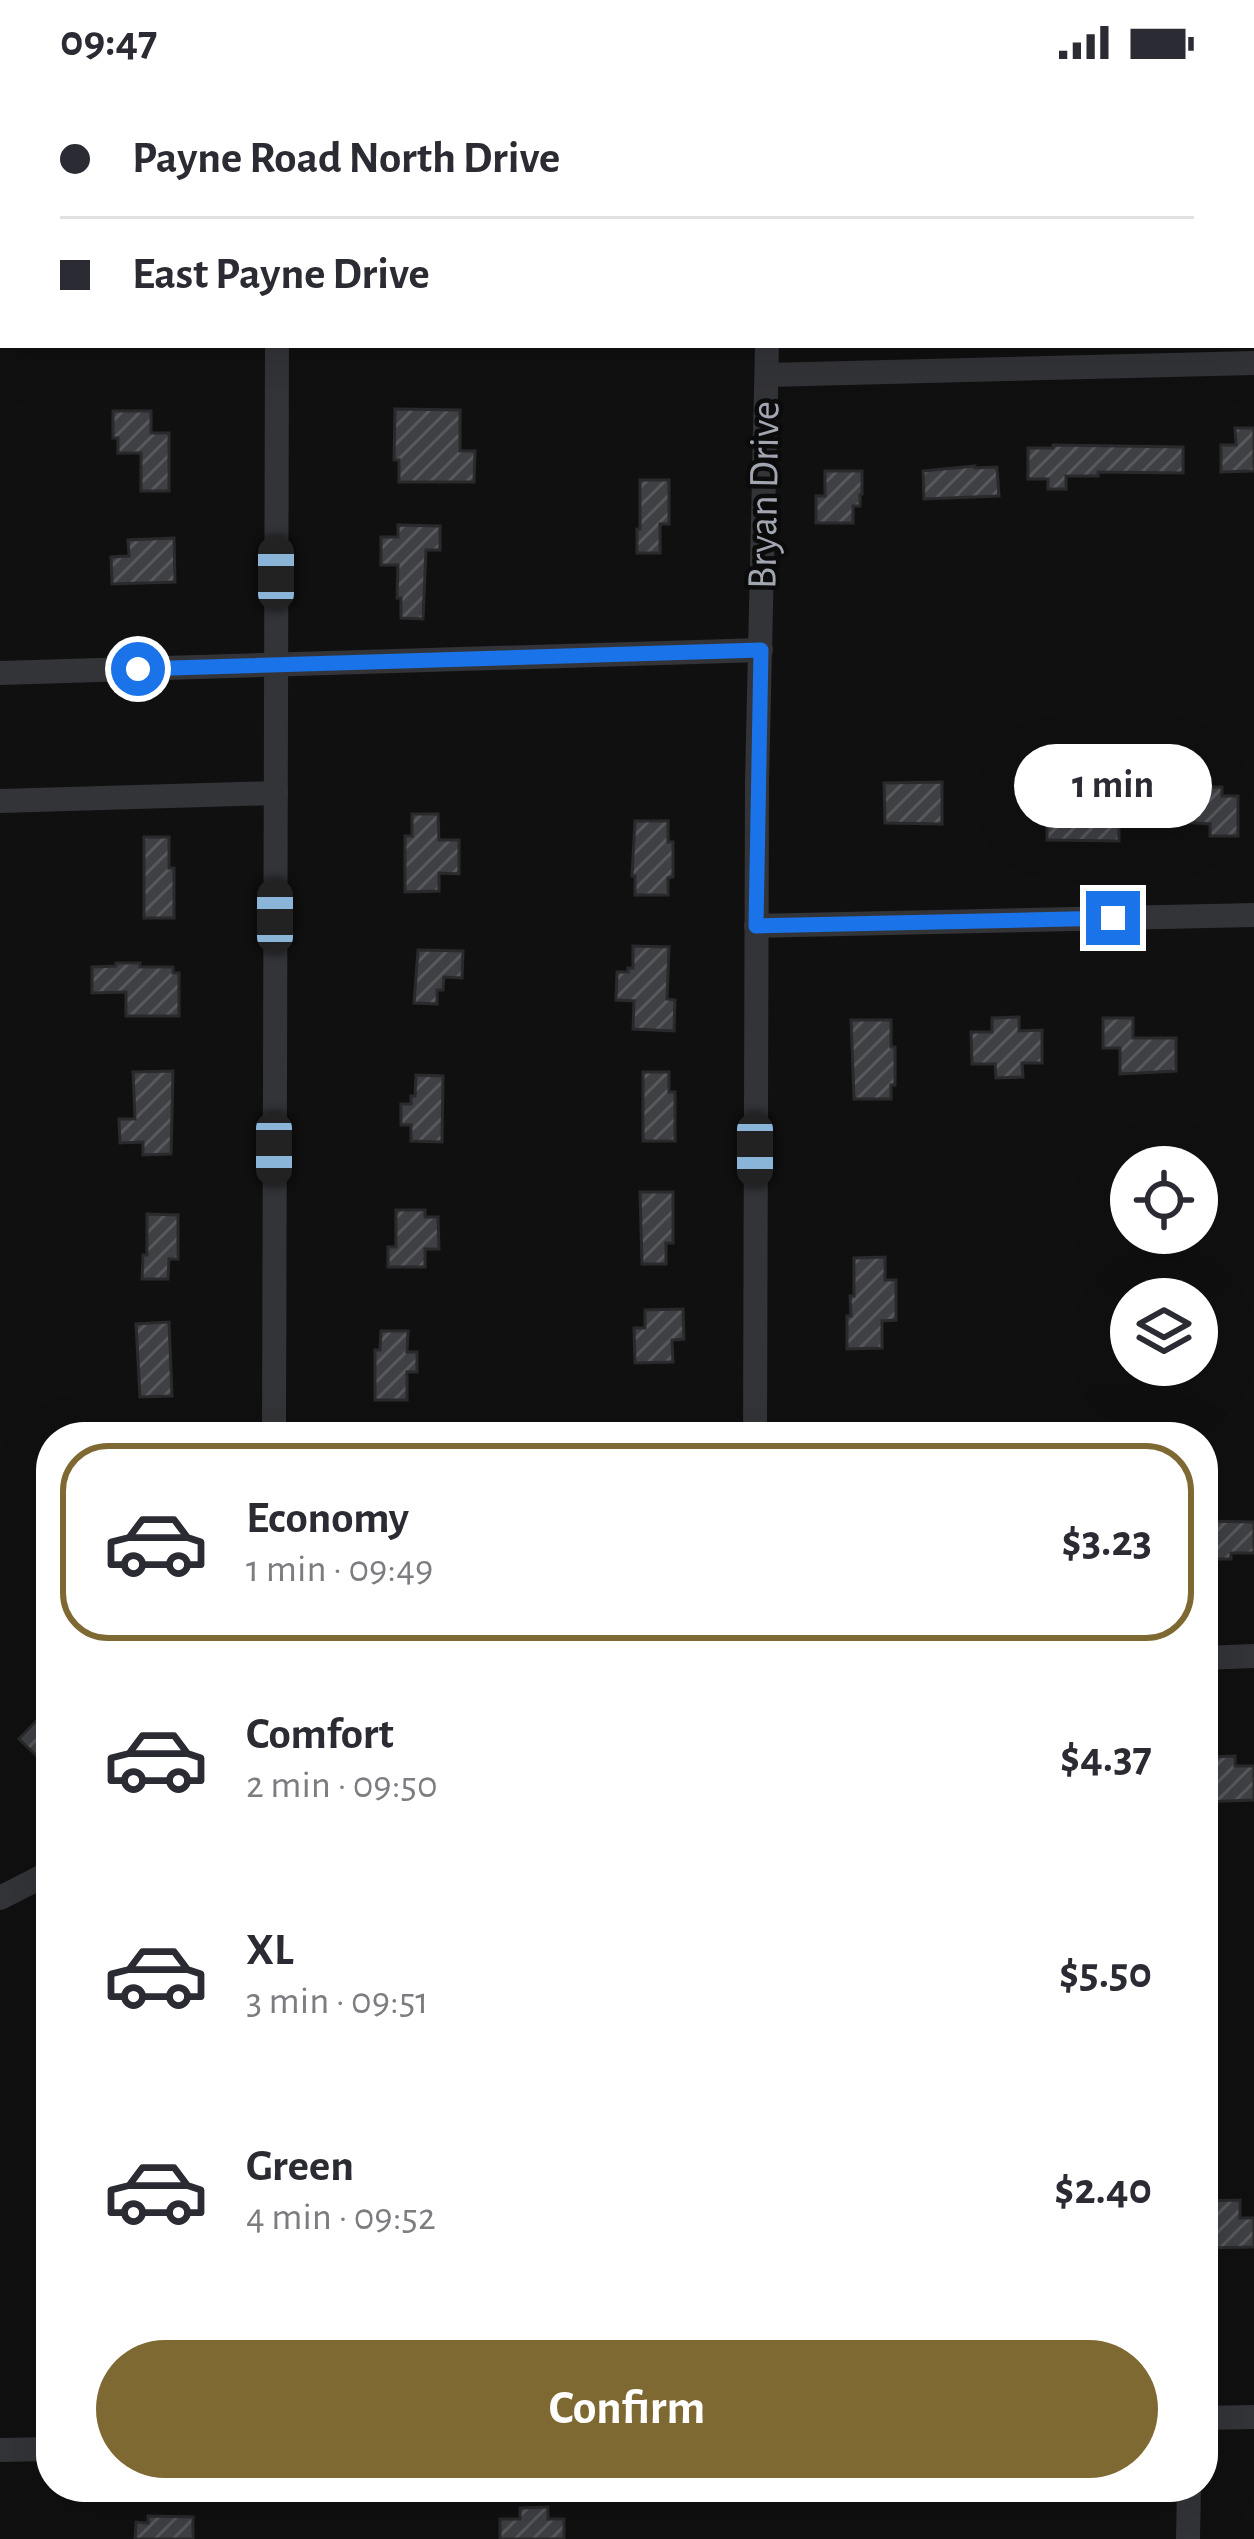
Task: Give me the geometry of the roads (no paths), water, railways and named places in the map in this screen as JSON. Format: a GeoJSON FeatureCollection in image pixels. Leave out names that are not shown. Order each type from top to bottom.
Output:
{"type":"FeatureCollection","features":[{"type":"Feature","properties":{"kind":"street"},"geometry":{"type":"LineString","coordinates":[[274,1422],[277,348]]}},
{"type":"Feature","properties":{"kind":"street","name":"Bryan Drive"},"geometry":{"type":"LineString","coordinates":[[755,1422],[756,926],[767,348]]}},
{"type":"Feature","properties":{"kind":"street"},"geometry":{"type":"LineString","coordinates":[[767,375],[1254,363]]}},
{"type":"Feature","properties":{"kind":"street"},"geometry":{"type":"LineString","coordinates":[[0,674],[761,650]]}},
{"type":"Feature","properties":{"kind":"street"},"geometry":{"type":"LineString","coordinates":[[0,800],[276,793]]}},
{"type":"Feature","properties":{"kind":"street"},"geometry":{"type":"LineString","coordinates":[[756,926],[1254,915]]}},
{"type":"Feature","properties":{"kind":"street"},"geometry":{"type":"LineString","coordinates":[[1218,1657],[1254,1656]]}},
{"type":"Feature","properties":{"kind":"street"},"geometry":{"type":"LineString","coordinates":[[0,1898],[36,1880]]}},
{"type":"Feature","properties":{"kind":"street"},"geometry":{"type":"LineString","coordinates":[[1218,2418],[1254,2417]]}},
{"type":"Feature","properties":{"kind":"street"},"geometry":{"type":"LineString","coordinates":[[0,2450],[36,2449]]}},
{"type":"Feature","properties":{"kind":"street"},"geometry":{"type":"LineString","coordinates":[[1188,2539],[1189,2502]]}}]}
